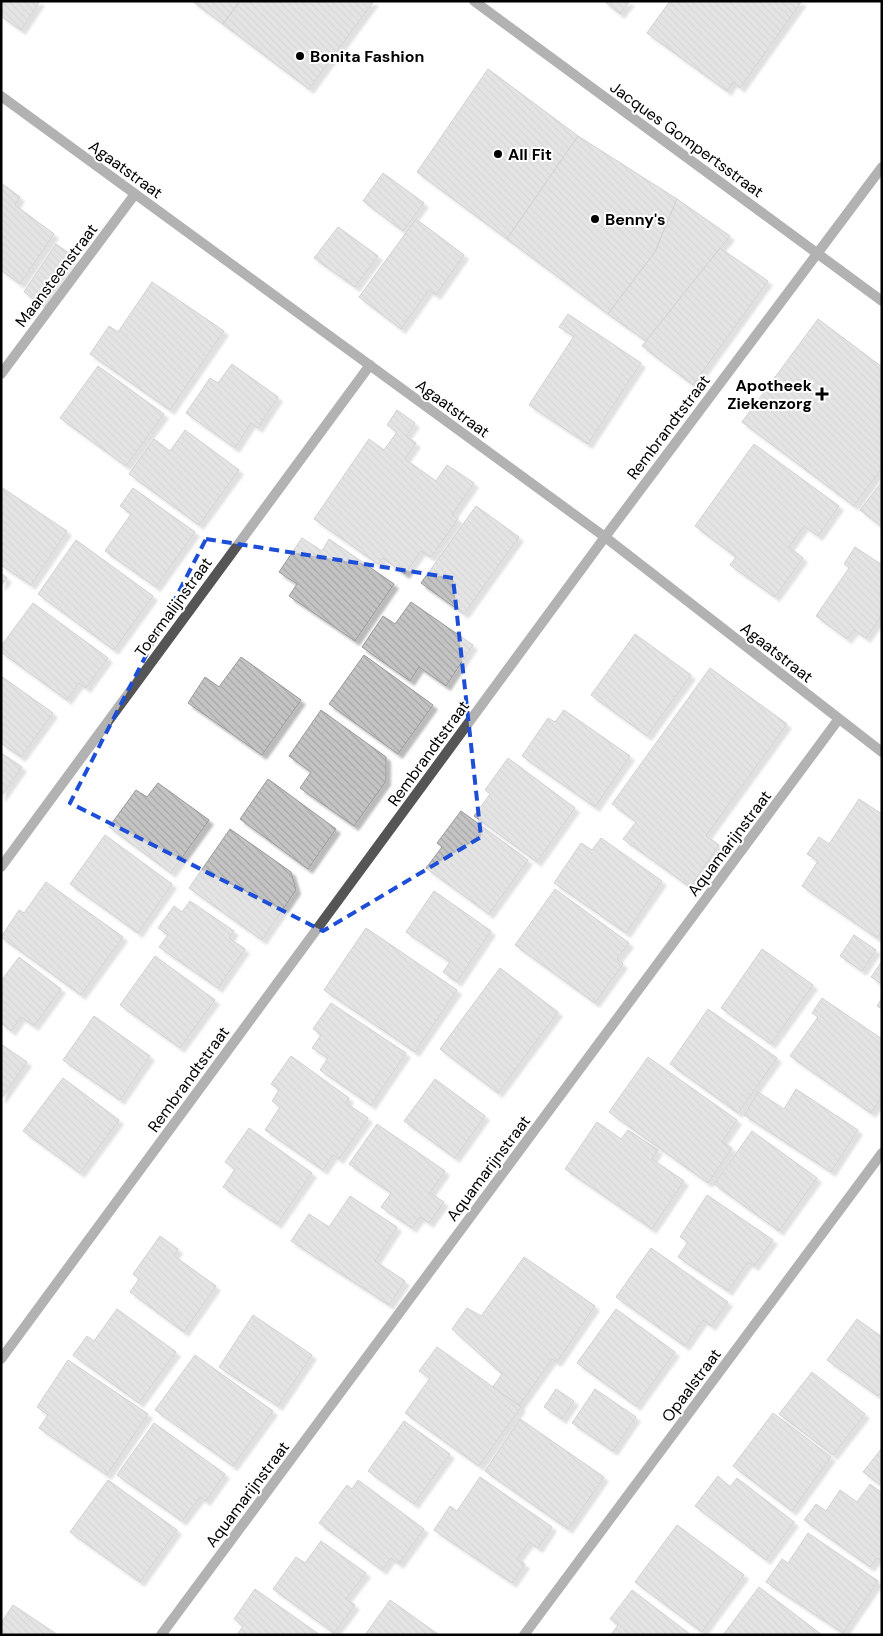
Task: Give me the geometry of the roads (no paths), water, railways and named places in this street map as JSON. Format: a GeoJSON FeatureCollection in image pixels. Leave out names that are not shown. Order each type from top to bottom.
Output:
{"type":"FeatureCollection","features":[{"type":"Feature","properties":{"kind":"street","name":"Jacques Gompertsstraat"},"geometry":{"type":"LineString","coordinates":[[474,1],[882,301]]}},
{"type":"Feature","properties":{"kind":"street","name":"Agaatstraat"},"geometry":{"type":"LineString","coordinates":[[1,96],[605,538],[838,720],[882,752]]}},
{"type":"Feature","properties":{"kind":"street","name":"Rembrandtstraat"},"geometry":{"type":"LineString","coordinates":[[1,1359],[605,538],[882,167]]}},
{"type":"Feature","properties":{"kind":"street","name":"Maansteenstraat"},"geometry":{"type":"LineString","coordinates":[[1,374],[135,194]]}},
{"type":"Feature","properties":{"kind":"street","name":"Toermalijnstraat"},"geometry":{"type":"LineString","coordinates":[[1,867],[370,365]]}},
{"type":"Feature","properties":{"kind":"street","name":"Aquamarijnstraat"},"geometry":{"type":"LineString","coordinates":[[161,1635],[838,720]]}},
{"type":"Feature","properties":{"kind":"street","name":"Opaalstraat"},"geometry":{"type":"LineString","coordinates":[[524,1635],[882,1153]]}},
{"type":"Feature","properties":{"kind":"place","name":"Bonita Fashion"},"geometry":{"type":"Point","coordinates":[300,56]}},
{"type":"Feature","properties":{"kind":"place","name":"All Fit"},"geometry":{"type":"Point","coordinates":[498,154]}},
{"type":"Feature","properties":{"kind":"place","name":"Benny's"},"geometry":{"type":"Point","coordinates":[595,219]}},
{"type":"Feature","properties":{"kind":"place","name":"Apotheek Ziekenzorg"},"geometry":{"type":"Point","coordinates":[822,394]}}]}
